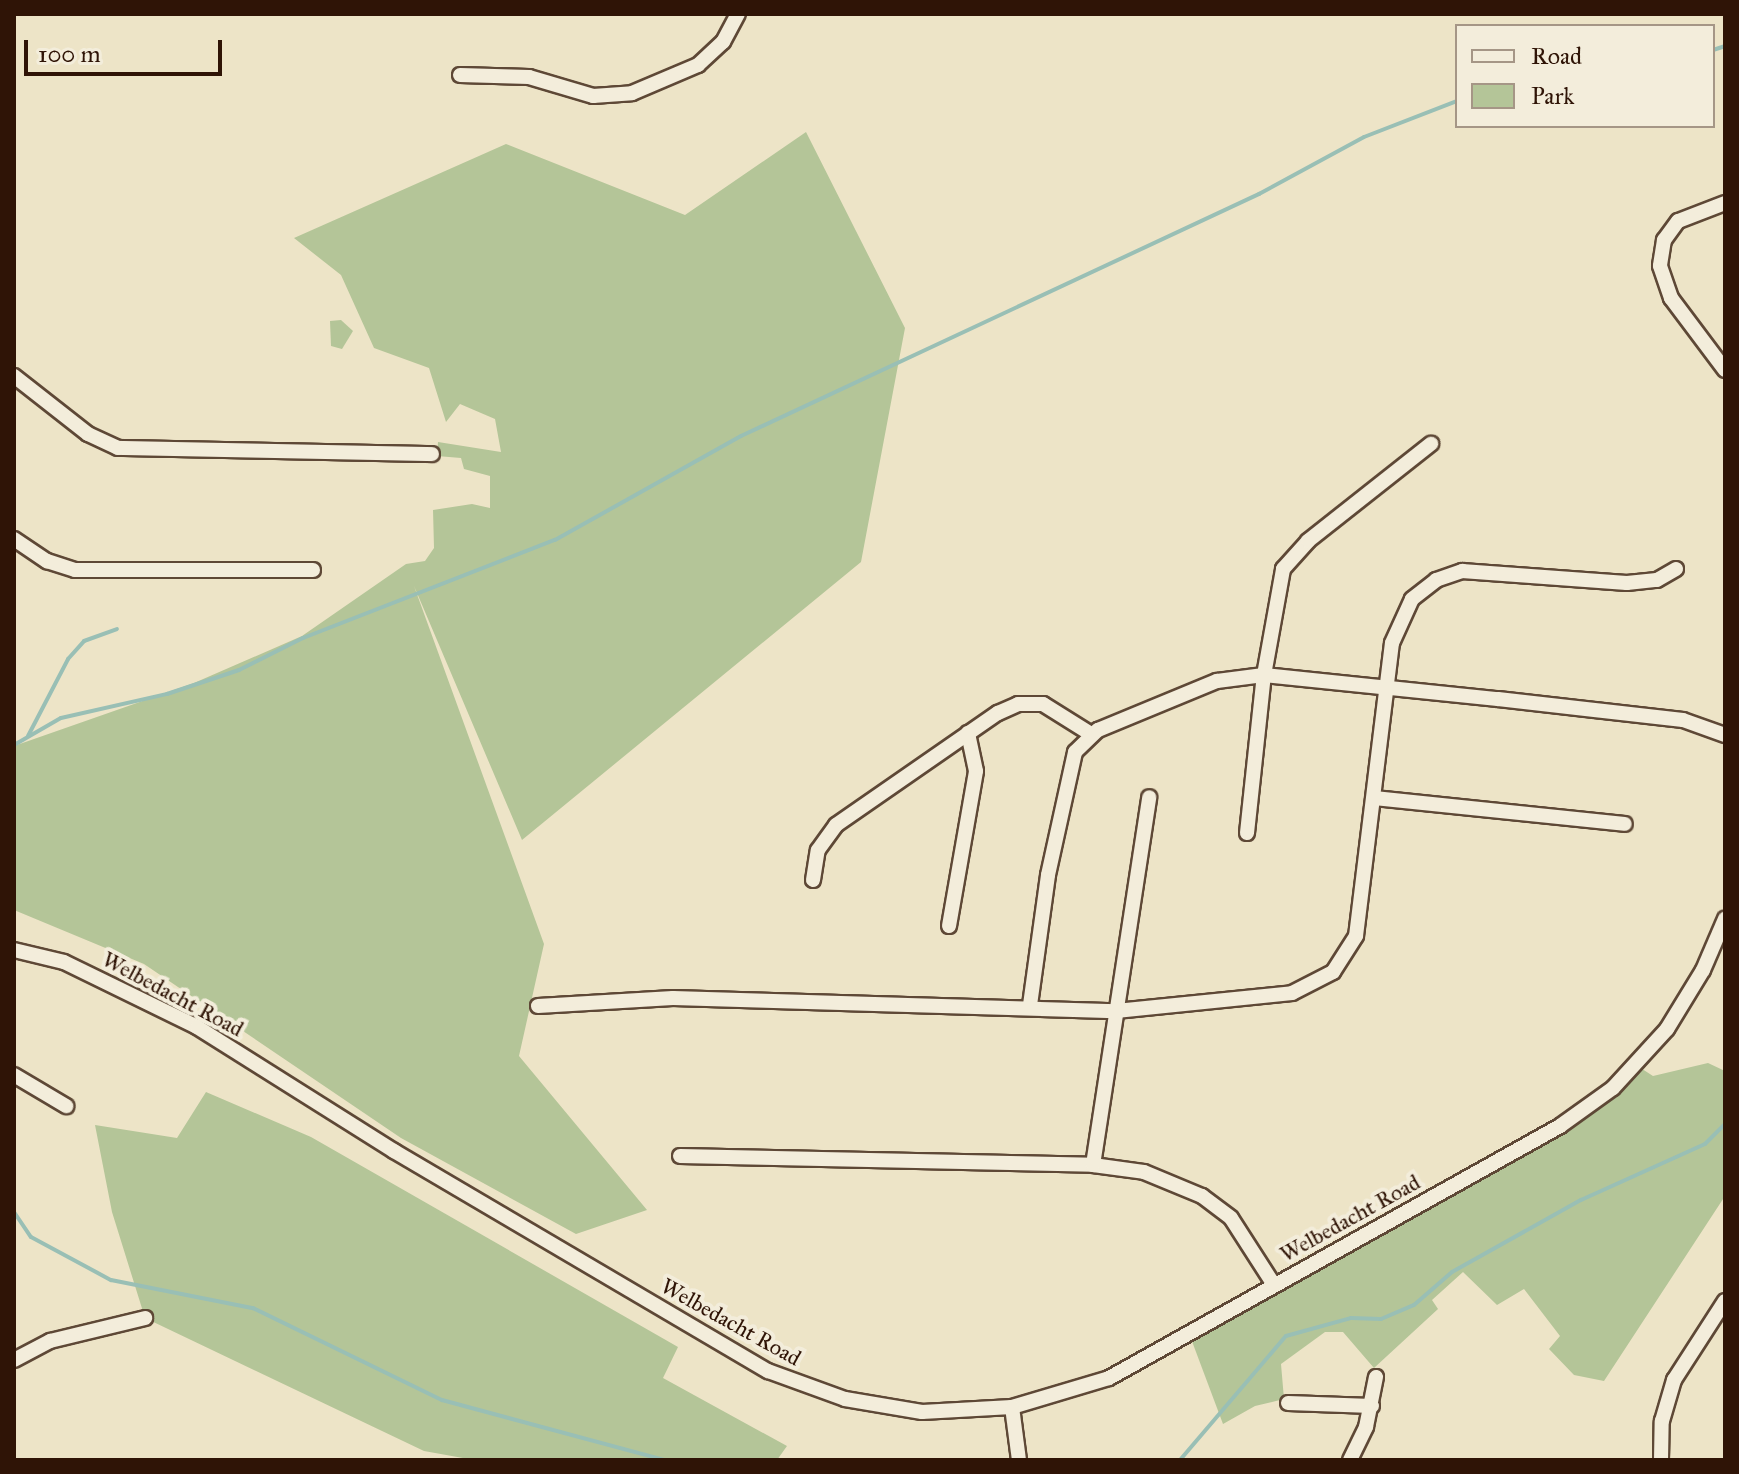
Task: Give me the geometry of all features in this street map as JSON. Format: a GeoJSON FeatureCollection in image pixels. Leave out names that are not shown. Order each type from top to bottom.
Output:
{"type":"FeatureCollection","features":[{"type":"Feature","properties":{"kind":"street"},"geometry":{"type":"LineString","coordinates":[[460,75],[529,77],[593,96],[632,93],[713,53],[738,14]]}},
{"type":"Feature","properties":{"kind":"street"},"geometry":{"type":"LineString","coordinates":[[1725,203],[1678,221],[1660,257],[1667,290],[1720,350],[1725,370]]}},
{"type":"Feature","properties":{"kind":"street"},"geometry":{"type":"LineString","coordinates":[[14,376],[88,434],[129,450],[432,454]]}},
{"type":"Feature","properties":{"kind":"street"},"geometry":{"type":"LineString","coordinates":[[1247,833],[1264,675],[1277,593],[1288,560],[1431,444]]}},
{"type":"Feature","properties":{"kind":"street"},"geometry":{"type":"LineString","coordinates":[[14,539],[47,561],[75,570],[255,577],[313,570]]}},
{"type":"Feature","properties":{"kind":"street"},"geometry":{"type":"LineString","coordinates":[[538,1006],[673,998],[1030,1005],[1116,1011],[1272,998],[1324,979],[1346,955],[1358,926],[1386,688],[1402,615],[1419,592],[1446,575],[1497,571],[1627,583],[1657,580],[1676,569]]}},
{"type":"Feature","properties":{"kind":"street"},"geometry":{"type":"LineString","coordinates":[[1030,1005],[1066,777],[1075,752],[1091,734],[1217,681],[1264,675],[1683,720],[1725,735]]}},
{"type":"Feature","properties":{"kind":"street"},"geometry":{"type":"LineString","coordinates":[[813,880],[818,850],[836,825],[1008,708],[1031,703],[1057,708],[1091,734]]}},
{"type":"Feature","properties":{"kind":"street"},"geometry":{"type":"LineString","coordinates":[[949,926],[975,779],[968,733]]}},
{"type":"Feature","properties":{"kind":"street"},"geometry":{"type":"LineString","coordinates":[[1093,1165],[1149,797]]}},
{"type":"Feature","properties":{"kind":"street"},"geometry":{"type":"LineString","coordinates":[[1374,798],[1625,824]]}},
{"type":"Feature","properties":{"kind":"street","name":"Welbedacht Road"},"geometry":{"type":"LineString","coordinates":[[14,950],[64,962],[197,1027],[394,1151],[781,1377],[896,1409],[1012,1407],[1109,1378],[1560,1126],[1602,1097],[1667,1029],[1703,970],[1725,919]]}},
{"type":"Feature","properties":{"kind":"street"},"geometry":{"type":"LineString","coordinates":[[14,1075],[66,1106]]}},
{"type":"Feature","properties":{"kind":"street"},"geometry":{"type":"LineString","coordinates":[[680,1156],[1093,1165],[1144,1172],[1202,1196],[1242,1231],[1274,1285]]}},
{"type":"Feature","properties":{"kind":"street"},"geometry":{"type":"LineString","coordinates":[[1661,1460],[1662,1421],[1674,1380],[1725,1301]]}},
{"type":"Feature","properties":{"kind":"street"},"geometry":{"type":"LineString","coordinates":[[14,1360],[50,1341],[145,1318]]}},
{"type":"Feature","properties":{"kind":"street"},"geometry":{"type":"LineString","coordinates":[[1350,1460],[1372,1406],[1376,1377]]}},
{"type":"Feature","properties":{"kind":"street"},"geometry":{"type":"LineString","coordinates":[[1288,1403],[1372,1406]]}},
{"type":"Feature","properties":{"kind":"street"},"geometry":{"type":"LineString","coordinates":[[1012,1407],[1019,1460]]}},
{"type":"Feature","properties":{"kind":"green space"},"geometry":{"type":"Polygon","coordinates":[[[806,132],[905,328],[861,562],[522,840],[414,586],[544,944],[519,1056],[647,1210],[576,1234],[401,1138],[144,964],[14,910],[14,746],[194,683],[302,636],[406,564],[425,561],[434,548],[433,510],[472,504],[490,508],[490,476],[464,469],[461,458],[437,456],[438,442],[501,452],[495,419],[460,404],[446,422],[429,368],[374,348],[341,275],[294,238],[506,144],[685,215],[806,132]]]}},
{"type":"Feature","properties":{"kind":"green space"},"geometry":{"type":"Polygon","coordinates":[[[341,320],[353,331],[342,349],[331,346],[330,321],[341,320]]]}},
{"type":"Feature","properties":{"kind":"green space"},"geometry":{"type":"Polygon","coordinates":[[[1708,1063],[1725,1071],[1725,1196],[1604,1381],[1574,1375],[1549,1349],[1560,1336],[1524,1289],[1497,1305],[1463,1272],[1432,1300],[1438,1309],[1374,1368],[1343,1332],[1325,1332],[1281,1364],[1284,1399],[1255,1406],[1223,1424],[1190,1336],[1513,1156],[1636,1065],[1653,1076],[1708,1063]]]}},
{"type":"Feature","properties":{"kind":"green space"},"geometry":{"type":"Polygon","coordinates":[[[206,1092],[311,1137],[678,1347],[663,1378],[787,1446],[777,1460],[474,1460],[424,1451],[145,1318],[112,1212],[95,1125],[177,1138],[206,1092]]]}},
{"type":"Feature","properties":{"kind":"waterway"},"geometry":{"type":"LineString","coordinates":[[1715,49],[1725,46]]}},
{"type":"Feature","properties":{"kind":"waterway"},"geometry":{"type":"LineString","coordinates":[[14,745],[61,718],[167,694],[239,670],[303,638],[555,540],[741,436],[1259,194],[1364,137],[1455,102]]}},
{"type":"Feature","properties":{"kind":"waterway"},"geometry":{"type":"LineString","coordinates":[[28,736],[68,659],[84,641],[117,629]]}},
{"type":"Feature","properties":{"kind":"waterway"},"geometry":{"type":"LineString","coordinates":[[1180,1460],[1286,1336],[1351,1318],[1381,1319],[1414,1305],[1452,1272],[1581,1200],[1705,1144],[1725,1124]]}},
{"type":"Feature","properties":{"kind":"waterway"},"geometry":{"type":"LineString","coordinates":[[14,1212],[31,1237],[111,1280],[253,1308],[442,1400],[664,1460]]}}]}
